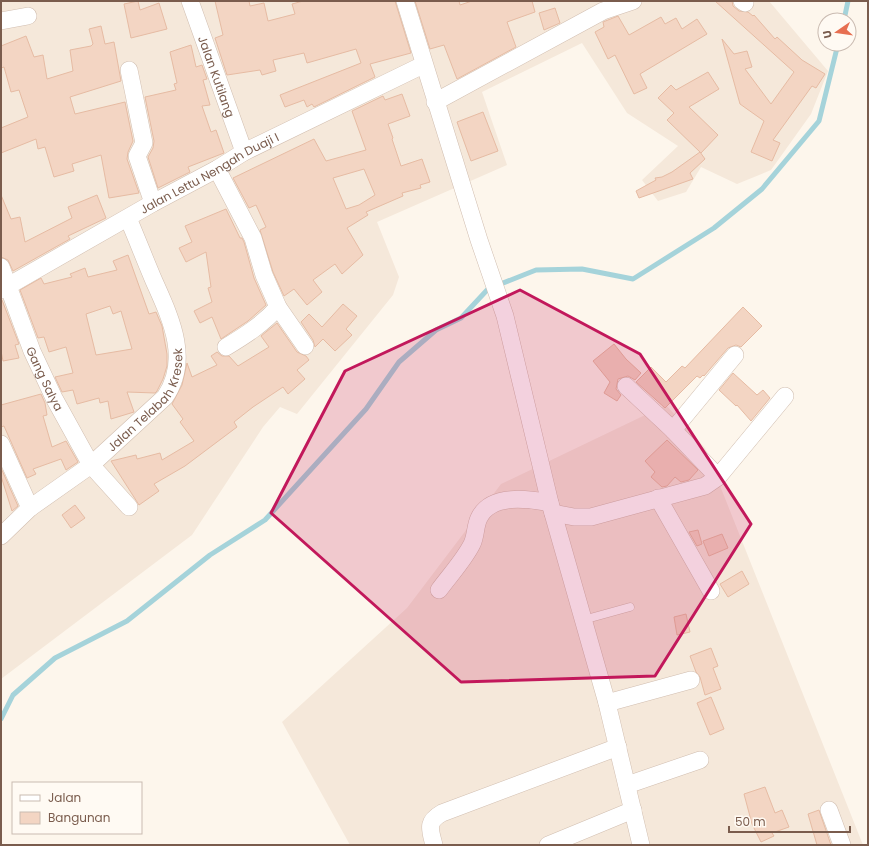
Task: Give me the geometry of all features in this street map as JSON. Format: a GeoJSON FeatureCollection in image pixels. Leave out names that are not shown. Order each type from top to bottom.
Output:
{"type":"FeatureCollection","features":[{"type":"Feature","properties":{"kind":"street","name":"Jalan Kutilang"},"geometry":{"type":"LineString","coordinates":[[190,1],[244,152]]}},
{"type":"Feature","properties":{"kind":"street"},"geometry":{"type":"LineString","coordinates":[[405,1],[435,102],[505,316],[552,508],[607,703],[641,845]]}},
{"type":"Feature","properties":{"kind":"street"},"geometry":{"type":"LineString","coordinates":[[435,102],[601,6],[634,1]]}},
{"type":"Feature","properties":{"kind":"street"},"geometry":{"type":"LineString","coordinates":[[1,21],[28,16]]}},
{"type":"Feature","properties":{"kind":"street","name":"Jalan Lettu Nengah Duaji I"},"geometry":{"type":"LineString","coordinates":[[5,288],[153,203],[217,169],[244,152],[423,64]]}},
{"type":"Feature","properties":{"kind":"street"},"geometry":{"type":"LineString","coordinates":[[129,70],[144,144],[137,156],[153,203]]}},
{"type":"Feature","properties":{"kind":"street"},"geometry":{"type":"LineString","coordinates":[[217,169],[253,238],[264,275],[278,307],[305,346]]}},
{"type":"Feature","properties":{"kind":"street","name":"Jalan Telabah Kresek"},"geometry":{"type":"LineString","coordinates":[[1,536],[30,508],[91,465],[165,397],[174,378],[176,344],[173,325],[128,218]]}},
{"type":"Feature","properties":{"kind":"street","name":"Gang Salya"},"geometry":{"type":"LineString","coordinates":[[1,267],[5,288],[54,398],[91,465],[129,506]]}},
{"type":"Feature","properties":{"kind":"street"},"geometry":{"type":"LineString","coordinates":[[226,347],[258,327],[278,307]]}},
{"type":"Feature","properties":{"kind":"street"},"geometry":{"type":"LineString","coordinates":[[673,430],[735,355]]}},
{"type":"Feature","properties":{"kind":"street"},"geometry":{"type":"LineString","coordinates":[[626,386],[673,430],[718,477]]}},
{"type":"Feature","properties":{"kind":"street"},"geometry":{"type":"LineString","coordinates":[[439,590],[471,545],[480,517],[487,508],[499,502],[514,500],[552,508],[574,517],[591,517],[616,512],[658,498],[705,486],[718,477],[785,396]]}},
{"type":"Feature","properties":{"kind":"street"},"geometry":{"type":"LineString","coordinates":[[1,444],[30,508]]}},
{"type":"Feature","properties":{"kind":"street"},"geometry":{"type":"LineString","coordinates":[[658,498],[710,591]]}},
{"type":"Feature","properties":{"kind":"street"},"geometry":{"type":"LineString","coordinates":[[607,703],[691,680]]}},
{"type":"Feature","properties":{"kind":"street"},"geometry":{"type":"LineString","coordinates":[[434,845],[430,825],[432,819],[442,812],[618,747]]}},
{"type":"Feature","properties":{"kind":"street"},"geometry":{"type":"LineString","coordinates":[[627,785],[700,760]]}},
{"type":"Feature","properties":{"kind":"street"},"geometry":{"type":"LineString","coordinates":[[548,845],[633,810]]}},
{"type":"Feature","properties":{"kind":"street"},"geometry":{"type":"LineString","coordinates":[[830,810],[842,845]]}},
{"type":"Feature","properties":{"kind":"lane"},"geometry":{"type":"LineString","coordinates":[[583,620],[630,607]]}},
{"type":"Feature","properties":{"kind":"highlighted area"},"geometry":{"type":"Polygon","coordinates":[[[520,290],[640,354],[751,524],[655,676],[461,682],[271,513],[345,371],[520,290]]]}},
{"type":"Feature","properties":{"kind":"shaded area"},"geometry":{"type":"Polygon","coordinates":[[[1,1],[769,1],[828,71],[811,114],[771,170],[737,184],[701,167],[686,192],[658,201],[642,180],[678,146],[627,113],[582,43],[482,92],[507,165],[377,222],[399,277],[393,295],[297,414],[280,407],[263,427],[192,535],[1,679],[1,1]]]}},
{"type":"Feature","properties":{"kind":"shaded area"},"geometry":{"type":"Polygon","coordinates":[[[666,405],[705,448],[863,845],[350,845],[282,722],[407,608],[501,484],[666,405]]]}},
{"type":"Feature","properties":{"kind":"building"},"geometry":{"type":"Polygon","coordinates":[[[138,1],[140,10],[159,3],[167,29],[131,38],[124,4],[138,1]]]}},
{"type":"Feature","properties":{"kind":"building"},"geometry":{"type":"Polygon","coordinates":[[[215,1],[249,1],[250,6],[264,3],[268,21],[295,14],[292,4],[303,1],[395,1],[411,53],[370,64],[375,77],[314,107],[312,104],[307,107],[304,100],[285,107],[280,95],[361,63],[356,49],[307,63],[304,53],[273,60],[276,71],[262,75],[260,70],[227,75],[215,38],[223,35],[215,1]]]}},
{"type":"Feature","properties":{"kind":"building"},"geometry":{"type":"Polygon","coordinates":[[[415,1],[459,1],[460,5],[472,1],[532,1],[535,12],[507,22],[516,47],[457,79],[444,45],[430,49],[415,1]]]}},
{"type":"Feature","properties":{"kind":"building"},"geometry":{"type":"Polygon","coordinates":[[[715,1],[732,1],[733,6],[739,11],[748,12],[753,16],[754,15],[775,39],[777,37],[802,60],[825,74],[816,88],[812,86],[773,140],[780,143],[772,161],[751,152],[764,121],[740,104],[722,39],[734,54],[747,51],[752,67],[745,69],[771,104],[794,72],[715,1]]]}},
{"type":"Feature","properties":{"kind":"building"},"geometry":{"type":"Polygon","coordinates":[[[555,8],[560,23],[544,30],[539,13],[555,8]]]}},
{"type":"Feature","properties":{"kind":"building"},"geometry":{"type":"Polygon","coordinates":[[[618,16],[629,35],[661,17],[665,24],[676,18],[682,29],[697,19],[707,34],[640,74],[647,88],[634,94],[615,55],[608,59],[595,32],[604,27],[603,22],[618,16]]]}},
{"type":"Feature","properties":{"kind":"building"},"geometry":{"type":"Polygon","coordinates":[[[101,26],[105,44],[114,42],[121,81],[70,97],[75,114],[125,102],[133,141],[128,152],[127,159],[139,193],[109,198],[101,155],[72,164],[74,171],[54,177],[45,147],[38,149],[36,139],[1,153],[1,128],[28,117],[19,90],[11,92],[4,67],[1,68],[1,46],[26,36],[34,57],[43,55],[47,79],[73,71],[70,50],[91,46],[93,44],[89,29],[101,26]]]}},
{"type":"Feature","properties":{"kind":"building"},"geometry":{"type":"Polygon","coordinates":[[[191,45],[196,67],[202,65],[207,79],[203,80],[210,105],[202,106],[211,132],[216,130],[224,153],[188,167],[190,172],[158,188],[148,157],[153,148],[154,141],[145,97],[176,90],[174,84],[177,83],[170,52],[191,45]]]}},
{"type":"Feature","properties":{"kind":"building"},"geometry":{"type":"Polygon","coordinates":[[[708,72],[719,89],[689,107],[718,135],[701,153],[667,120],[674,113],[658,98],[671,85],[676,90],[708,72]]]}},
{"type":"Feature","properties":{"kind":"building"},"geometry":{"type":"Polygon","coordinates":[[[402,94],[410,116],[388,124],[393,138],[392,139],[401,166],[422,159],[430,182],[420,185],[421,188],[402,193],[403,196],[366,212],[368,215],[347,228],[363,255],[342,274],[335,264],[313,280],[322,292],[307,305],[294,289],[284,296],[273,272],[260,230],[266,227],[256,205],[249,208],[233,178],[314,139],[326,161],[366,150],[352,111],[383,96],[385,100],[402,94]],[[364,169],[333,178],[346,209],[359,205],[375,195],[364,169]]]}},
{"type":"Feature","properties":{"kind":"building"},"geometry":{"type":"Polygon","coordinates":[[[483,112],[498,151],[471,161],[457,122],[483,112]]]}},
{"type":"Feature","properties":{"kind":"building"},"geometry":{"type":"Polygon","coordinates":[[[700,152],[705,159],[690,173],[693,179],[639,198],[636,191],[656,180],[655,178],[662,177],[672,172],[700,152]]]}},
{"type":"Feature","properties":{"kind":"building"},"geometry":{"type":"Polygon","coordinates":[[[1,195],[11,219],[20,217],[25,242],[72,218],[68,207],[97,195],[106,218],[68,236],[70,239],[13,271],[8,260],[1,257],[1,195]]]}},
{"type":"Feature","properties":{"kind":"building"},"geometry":{"type":"Polygon","coordinates":[[[226,209],[240,238],[242,238],[244,242],[254,278],[266,305],[248,321],[221,339],[212,317],[200,323],[194,311],[212,302],[208,288],[211,287],[206,252],[186,262],[179,248],[192,242],[185,226],[226,209]]]}},
{"type":"Feature","properties":{"kind":"building"},"geometry":{"type":"Polygon","coordinates":[[[128,255],[149,314],[156,312],[162,326],[167,354],[167,366],[163,379],[155,393],[127,392],[134,412],[111,419],[108,401],[100,403],[99,398],[77,404],[73,390],[62,392],[55,377],[73,373],[66,347],[49,352],[44,337],[38,338],[20,290],[41,278],[44,284],[72,277],[70,274],[85,268],[88,277],[117,270],[113,261],[128,255]],[[110,306],[86,314],[96,355],[132,349],[121,311],[113,314],[110,306]]]}},
{"type":"Feature","properties":{"kind":"building"},"geometry":{"type":"Polygon","coordinates":[[[1,300],[19,344],[15,345],[19,358],[3,361],[1,351],[1,300]]]}},
{"type":"Feature","properties":{"kind":"building"},"geometry":{"type":"Polygon","coordinates":[[[343,304],[357,316],[346,329],[352,335],[335,351],[323,339],[315,347],[313,340],[301,322],[309,314],[322,327],[343,304]]]}},
{"type":"Feature","properties":{"kind":"building"},"geometry":{"type":"Polygon","coordinates":[[[743,307],[762,326],[741,347],[736,345],[728,348],[704,376],[703,375],[700,378],[697,376],[665,408],[636,382],[651,367],[666,382],[682,366],[685,368],[743,307]]]}},
{"type":"Feature","properties":{"kind":"building"},"geometry":{"type":"Polygon","coordinates":[[[277,323],[297,352],[306,356],[309,360],[297,370],[305,379],[288,394],[283,387],[253,407],[234,422],[237,427],[185,466],[154,484],[159,491],[139,505],[111,461],[136,455],[137,459],[160,453],[162,460],[194,441],[180,422],[183,419],[172,404],[182,385],[187,363],[192,377],[217,365],[211,356],[217,352],[222,356],[229,356],[238,366],[269,347],[261,336],[277,323]]]}},
{"type":"Feature","properties":{"kind":"building"},"geometry":{"type":"Polygon","coordinates":[[[614,344],[626,359],[641,373],[635,380],[628,376],[618,379],[616,389],[621,395],[617,401],[604,393],[610,382],[593,361],[614,344]]]}},
{"type":"Feature","properties":{"kind":"building"},"geometry":{"type":"Polygon","coordinates":[[[733,373],[757,395],[763,390],[770,398],[751,421],[737,405],[736,406],[719,390],[733,373]]]}},
{"type":"Feature","properties":{"kind":"building"},"geometry":{"type":"Polygon","coordinates":[[[41,394],[45,403],[47,415],[43,416],[52,447],[66,441],[78,462],[66,470],[61,459],[33,469],[36,474],[27,478],[4,426],[1,427],[1,405],[41,394]]]}},
{"type":"Feature","properties":{"kind":"building"},"geometry":{"type":"Polygon","coordinates":[[[667,440],[698,470],[689,480],[681,482],[675,477],[667,486],[662,487],[651,477],[655,472],[645,461],[667,440]]]}},
{"type":"Feature","properties":{"kind":"building"},"geometry":{"type":"Polygon","coordinates":[[[1,468],[18,506],[12,511],[1,476],[1,468]]]}},
{"type":"Feature","properties":{"kind":"building"},"geometry":{"type":"Polygon","coordinates":[[[75,505],[85,518],[71,528],[62,515],[75,505]]]}},
{"type":"Feature","properties":{"kind":"building"},"geometry":{"type":"Polygon","coordinates":[[[698,530],[702,544],[697,546],[689,532],[698,530]]]}},
{"type":"Feature","properties":{"kind":"building"},"geometry":{"type":"Polygon","coordinates":[[[722,534],[728,548],[709,556],[703,541],[722,534]]]}},
{"type":"Feature","properties":{"kind":"building"},"geometry":{"type":"Polygon","coordinates":[[[742,571],[749,584],[728,597],[720,584],[742,571]]]}},
{"type":"Feature","properties":{"kind":"building"},"geometry":{"type":"Polygon","coordinates":[[[686,614],[690,632],[677,635],[674,617],[686,614]]]}},
{"type":"Feature","properties":{"kind":"building"},"geometry":{"type":"Polygon","coordinates":[[[711,648],[718,666],[713,668],[721,689],[705,695],[700,677],[696,672],[690,656],[711,648]]]}},
{"type":"Feature","properties":{"kind":"building"},"geometry":{"type":"Polygon","coordinates":[[[711,697],[724,729],[710,735],[697,703],[711,697]]]}},
{"type":"Feature","properties":{"kind":"building"},"geometry":{"type":"Polygon","coordinates":[[[765,787],[775,813],[782,810],[789,827],[772,833],[774,836],[761,842],[752,824],[744,794],[765,787]]]}},
{"type":"Feature","properties":{"kind":"building"},"geometry":{"type":"Polygon","coordinates":[[[819,810],[831,845],[817,845],[808,814],[819,810]]]}},
{"type":"Feature","properties":{"kind":"waterway"},"geometry":{"type":"LineString","coordinates":[[846,12],[848,1]]}},
{"type":"Feature","properties":{"kind":"waterway"},"geometry":{"type":"LineString","coordinates":[[1,719],[13,695],[55,658],[127,621],[210,555],[265,520],[366,409],[399,362],[436,330],[461,318],[488,289],[536,270],[582,269],[633,279],[714,228],[762,189],[819,121],[836,52]]}}]}
